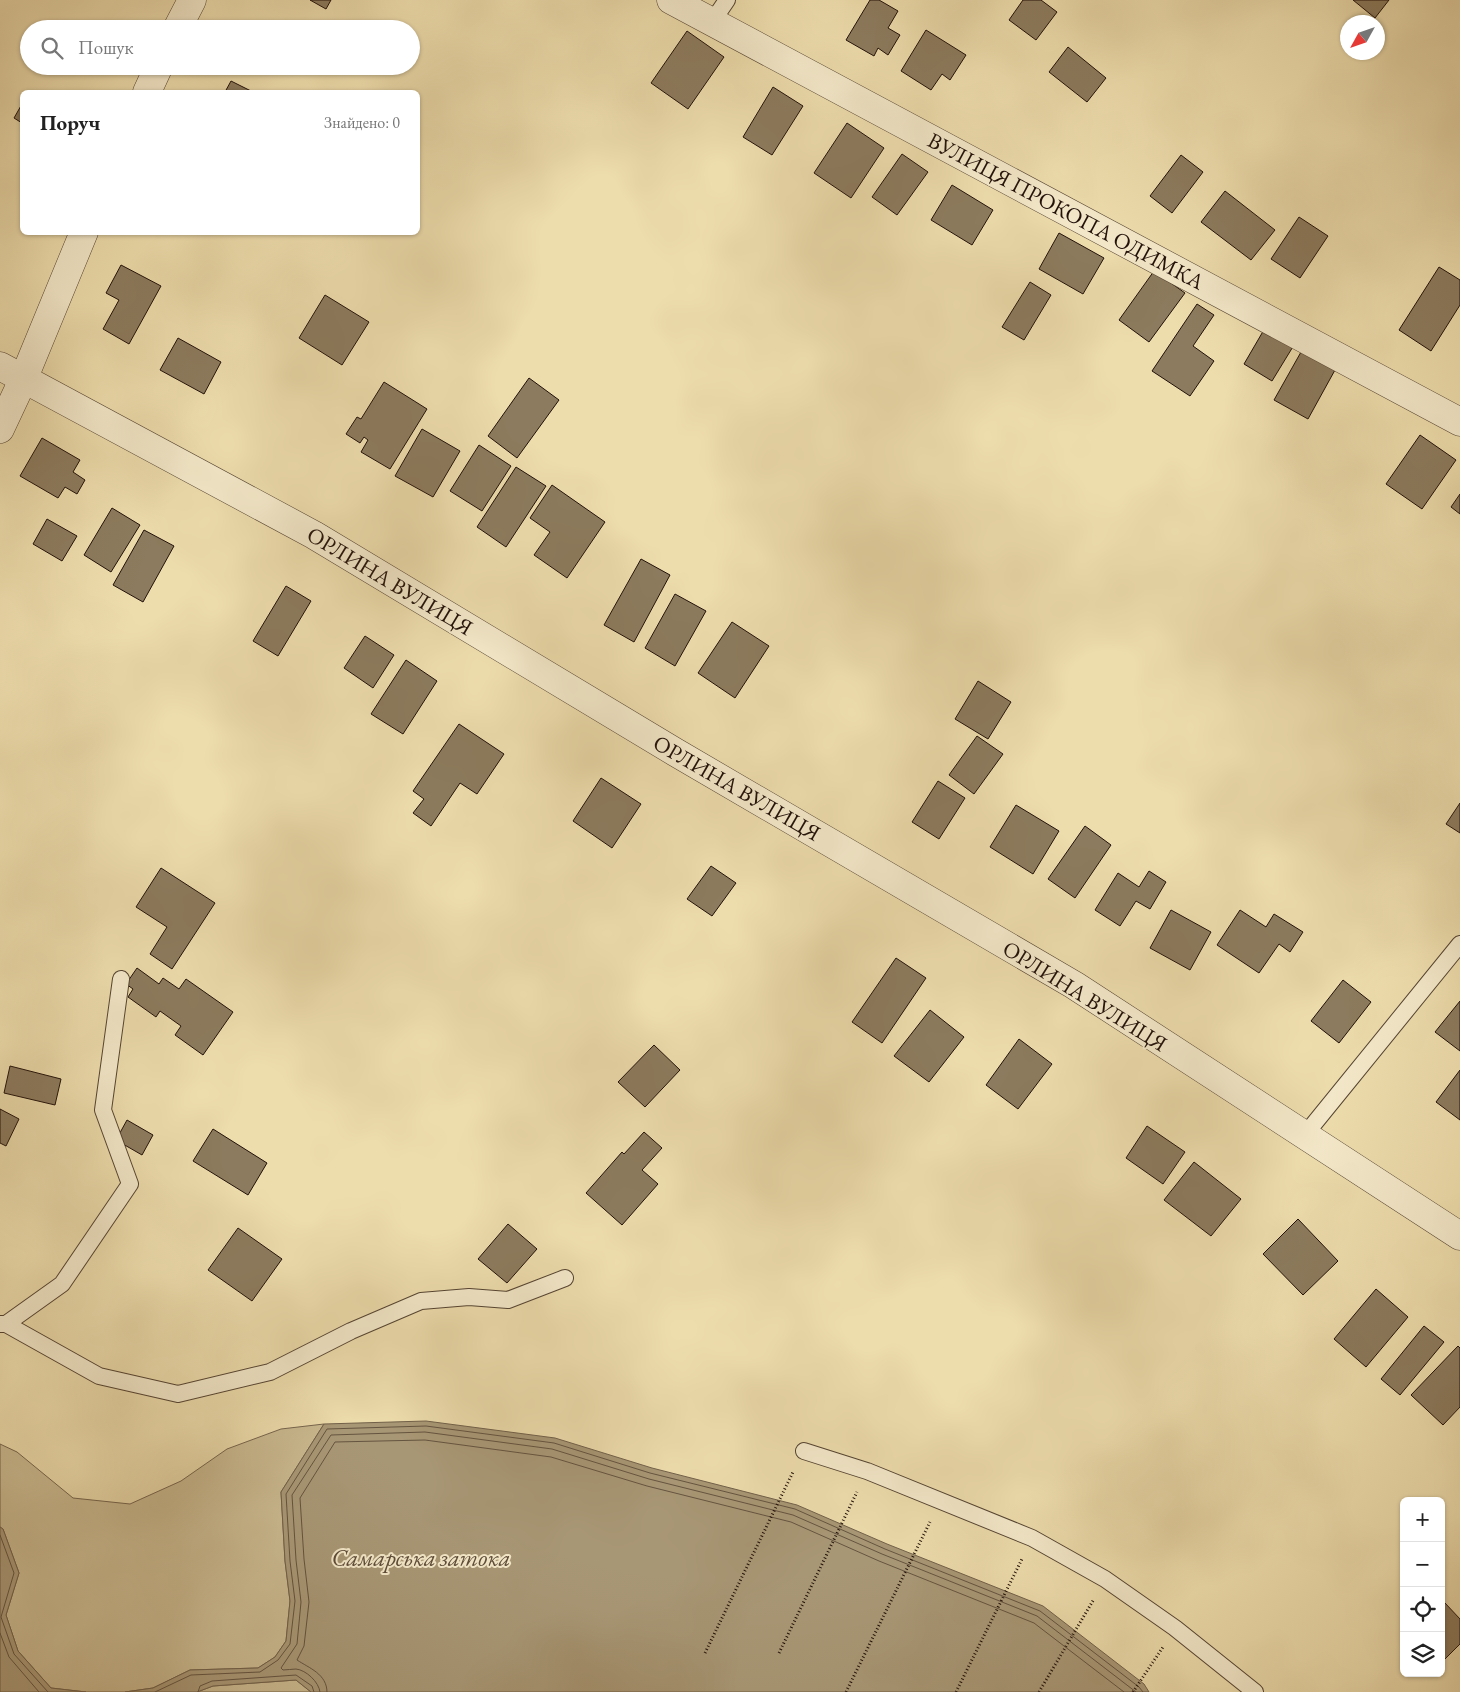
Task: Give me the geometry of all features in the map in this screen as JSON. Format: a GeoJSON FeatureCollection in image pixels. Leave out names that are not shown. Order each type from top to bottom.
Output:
{"type":"FeatureCollection","features":[{"type":"Feature","properties":{"kind":"street"},"geometry":{"type":"LineString","coordinates":[[182,20],[192,0]]}},
{"type":"Feature","properties":{"kind":"street","name":"ВУЛИЦЯ ПРОКОПА ОДИМКА"},"geometry":{"type":"LineString","coordinates":[[671,0],[719,11],[1460,422]]}},
{"type":"Feature","properties":{"kind":"street"},"geometry":{"type":"LineString","coordinates":[[148,90],[155,75]]}},
{"type":"Feature","properties":{"kind":"street"},"geometry":{"type":"LineString","coordinates":[[0,429],[23,380],[83,235]]}},
{"type":"Feature","properties":{"kind":"street","name":"ОРЛИНА ВУЛИЦЯ"},"geometry":{"type":"LineString","coordinates":[[0,366],[314,535],[675,752],[1074,986],[1460,1236]]}},
{"type":"Feature","properties":{"kind":"lane"},"geometry":{"type":"LineString","coordinates":[[1304,1136],[1460,944]]}},
{"type":"Feature","properties":{"kind":"lane"},"geometry":{"type":"LineString","coordinates":[[122,979],[103,1110],[130,1184],[62,1284],[3,1324],[99,1376],[178,1394],[270,1372],[351,1331],[421,1301],[469,1297],[508,1300],[564,1278]]}},
{"type":"Feature","properties":{"kind":"lane"},"geometry":{"type":"LineString","coordinates":[[804,1451],[867,1471],[1032,1538],[1106,1579],[1176,1628],[1255,1692]]}},
{"type":"Feature","properties":{"kind":"path"},"geometry":{"type":"LineString","coordinates":[[705,1653],[804,1451]]}},
{"type":"Feature","properties":{"kind":"path"},"geometry":{"type":"LineString","coordinates":[[779,1653],[867,1471]]}},
{"type":"Feature","properties":{"kind":"path"},"geometry":{"type":"LineString","coordinates":[[846,1692],[941,1501]]}},
{"type":"Feature","properties":{"kind":"path"},"geometry":{"type":"LineString","coordinates":[[956,1692],[1032,1538]]}},
{"type":"Feature","properties":{"kind":"path"},"geometry":{"type":"LineString","coordinates":[[1039,1692],[1106,1579]]}},
{"type":"Feature","properties":{"kind":"path"},"geometry":{"type":"LineString","coordinates":[[1133,1692],[1176,1628]]}},
{"type":"Feature","properties":{"kind":"shaded area"},"geometry":{"type":"Polygon","coordinates":[[[324,1424],[281,1492],[285,1561],[290,1601],[286,1641],[275,1657],[258,1668],[190,1670],[153,1688],[125,1692],[86,1692],[51,1688],[18,1651],[6,1615],[19,1573],[3,1529],[0,1527],[0,1444],[17,1452],[73,1498],[130,1504],[181,1481],[227,1449],[281,1429],[324,1424]]]}},
{"type":"Feature","properties":{"kind":"shaded area"},"geometry":{"type":"Polygon","coordinates":[[[296,1680],[311,1692],[197,1692],[213,1686],[296,1680]]]}},
{"type":"Feature","properties":{"kind":"water","name":"Самарська затока"},"geometry":{"type":"Polygon","coordinates":[[[426,1421],[555,1438],[652,1468],[797,1505],[887,1544],[1043,1606],[1144,1684],[1149,1692],[311,1692],[296,1680],[213,1686],[197,1692],[125,1692],[153,1688],[190,1670],[258,1668],[275,1657],[286,1641],[290,1601],[285,1561],[281,1492],[324,1424],[426,1421]]]}},
{"type":"Feature","properties":{"kind":"water"},"geometry":{"type":"Polygon","coordinates":[[[0,1527],[3,1529],[19,1573],[6,1615],[18,1651],[51,1688],[86,1692],[0,1692],[0,1527]]]}},
{"type":"Feature","properties":{"kind":"building"},"geometry":{"type":"Polygon","coordinates":[[[310,0],[331,0],[326,9],[310,0]]]}},
{"type":"Feature","properties":{"kind":"building"},"geometry":{"type":"Polygon","coordinates":[[[870,0],[879,0],[898,11],[888,28],[900,35],[888,55],[878,48],[874,56],[846,40],[870,0]]]}},
{"type":"Feature","properties":{"kind":"building"},"geometry":{"type":"Polygon","coordinates":[[[1023,0],[1041,0],[1057,12],[1036,40],[1009,20],[1023,0]]]}},
{"type":"Feature","properties":{"kind":"building"},"geometry":{"type":"Polygon","coordinates":[[[1353,0],[1389,0],[1377,15],[1371,15],[1353,0]]]}},
{"type":"Feature","properties":{"kind":"building"},"geometry":{"type":"Polygon","coordinates":[[[926,30],[966,55],[950,80],[942,74],[931,90],[901,71],[926,30]]]}},
{"type":"Feature","properties":{"kind":"building"},"geometry":{"type":"Polygon","coordinates":[[[687,31],[724,57],[688,109],[651,83],[687,31]]]}},
{"type":"Feature","properties":{"kind":"building"},"geometry":{"type":"Polygon","coordinates":[[[1068,47],[1106,78],[1087,102],[1049,72],[1068,47]]]}},
{"type":"Feature","properties":{"kind":"building"},"geometry":{"type":"Polygon","coordinates":[[[231,81],[249,90],[226,90],[231,81]]]}},
{"type":"Feature","properties":{"kind":"building"},"geometry":{"type":"Polygon","coordinates":[[[773,87],[803,106],[772,155],[743,137],[773,87]]]}},
{"type":"Feature","properties":{"kind":"building"},"geometry":{"type":"Polygon","coordinates":[[[20,108],[20,122],[14,118],[20,108]]]}},
{"type":"Feature","properties":{"kind":"building"},"geometry":{"type":"Polygon","coordinates":[[[847,123],[884,148],[851,198],[814,173],[847,123]]]}},
{"type":"Feature","properties":{"kind":"building"},"geometry":{"type":"Polygon","coordinates":[[[902,154],[928,172],[897,215],[872,197],[902,154]]]}},
{"type":"Feature","properties":{"kind":"building"},"geometry":{"type":"Polygon","coordinates":[[[1181,155],[1203,172],[1172,213],[1150,196],[1181,155]]]}},
{"type":"Feature","properties":{"kind":"building"},"geometry":{"type":"Polygon","coordinates":[[[952,185],[993,210],[972,245],[931,220],[952,185]]]}},
{"type":"Feature","properties":{"kind":"building"},"geometry":{"type":"Polygon","coordinates":[[[1225,191],[1275,230],[1251,260],[1201,222],[1225,191]]]}},
{"type":"Feature","properties":{"kind":"building"},"geometry":{"type":"Polygon","coordinates":[[[1299,217],[1328,236],[1300,278],[1271,259],[1299,217]]]}},
{"type":"Feature","properties":{"kind":"building"},"geometry":{"type":"Polygon","coordinates":[[[1059,233],[1104,258],[1083,294],[1039,269],[1059,233]]]}},
{"type":"Feature","properties":{"kind":"building"},"geometry":{"type":"Polygon","coordinates":[[[121,265],[161,286],[129,344],[103,329],[119,300],[106,293],[121,265]]]}},
{"type":"Feature","properties":{"kind":"building"},"geometry":{"type":"Polygon","coordinates":[[[1439,267],[1460,280],[1460,305],[1431,351],[1399,330],[1439,267]]]}},
{"type":"Feature","properties":{"kind":"building"},"geometry":{"type":"Polygon","coordinates":[[[1154,271],[1185,293],[1149,342],[1119,320],[1154,271]]]}},
{"type":"Feature","properties":{"kind":"building"},"geometry":{"type":"Polygon","coordinates":[[[1030,282],[1051,295],[1024,340],[1002,327],[1030,282]]]}},
{"type":"Feature","properties":{"kind":"building"},"geometry":{"type":"Polygon","coordinates":[[[325,295],[369,322],[342,365],[299,338],[325,295]]]}},
{"type":"Feature","properties":{"kind":"building"},"geometry":{"type":"Polygon","coordinates":[[[1197,304],[1214,315],[1193,346],[1214,361],[1190,396],[1152,371],[1197,304]]]}},
{"type":"Feature","properties":{"kind":"building"},"geometry":{"type":"Polygon","coordinates":[[[1265,328],[1294,345],[1272,381],[1244,364],[1265,328]]]}},
{"type":"Feature","properties":{"kind":"building"},"geometry":{"type":"Polygon","coordinates":[[[178,338],[221,362],[204,394],[160,370],[178,338]]]}},
{"type":"Feature","properties":{"kind":"building"},"geometry":{"type":"Polygon","coordinates":[[[1301,352],[1335,370],[1308,419],[1274,400],[1301,352]]]}},
{"type":"Feature","properties":{"kind":"building"},"geometry":{"type":"Polygon","coordinates":[[[529,378],[559,400],[517,458],[488,436],[529,378]]]}},
{"type":"Feature","properties":{"kind":"building"},"geometry":{"type":"Polygon","coordinates":[[[384,382],[427,409],[390,469],[361,452],[368,440],[364,437],[360,443],[346,434],[357,417],[361,419],[384,382]]]}},
{"type":"Feature","properties":{"kind":"building"},"geometry":{"type":"Polygon","coordinates":[[[422,429],[460,451],[433,497],[395,476],[422,429]]]}},
{"type":"Feature","properties":{"kind":"building"},"geometry":{"type":"Polygon","coordinates":[[[1420,435],[1456,460],[1422,509],[1386,484],[1420,435]]]}},
{"type":"Feature","properties":{"kind":"building"},"geometry":{"type":"Polygon","coordinates":[[[42,438],[80,460],[73,472],[85,480],[77,494],[65,487],[58,498],[20,476],[42,438]]]}},
{"type":"Feature","properties":{"kind":"building"},"geometry":{"type":"Polygon","coordinates":[[[479,445],[511,466],[482,511],[450,491],[479,445]]]}},
{"type":"Feature","properties":{"kind":"building"},"geometry":{"type":"Polygon","coordinates":[[[516,467],[546,486],[506,547],[477,527],[516,467]]]}},
{"type":"Feature","properties":{"kind":"building"},"geometry":{"type":"Polygon","coordinates":[[[552,485],[605,522],[567,578],[534,555],[550,532],[530,518],[552,485]]]}},
{"type":"Feature","properties":{"kind":"building"},"geometry":{"type":"Polygon","coordinates":[[[1460,494],[1460,514],[1451,507],[1460,494]]]}},
{"type":"Feature","properties":{"kind":"building"},"geometry":{"type":"Polygon","coordinates":[[[112,508],[140,525],[111,572],[84,555],[112,508]]]}},
{"type":"Feature","properties":{"kind":"building"},"geometry":{"type":"Polygon","coordinates":[[[47,519],[77,536],[62,561],[33,544],[47,519]]]}},
{"type":"Feature","properties":{"kind":"building"},"geometry":{"type":"Polygon","coordinates":[[[144,530],[174,546],[143,602],[113,585],[144,530]]]}},
{"type":"Feature","properties":{"kind":"building"},"geometry":{"type":"Polygon","coordinates":[[[641,559],[670,575],[634,642],[604,625],[641,559]]]}},
{"type":"Feature","properties":{"kind":"building"},"geometry":{"type":"Polygon","coordinates":[[[286,586],[311,601],[278,656],[253,641],[286,586]]]}},
{"type":"Feature","properties":{"kind":"building"},"geometry":{"type":"Polygon","coordinates":[[[675,594],[706,611],[675,666],[645,648],[675,594]]]}},
{"type":"Feature","properties":{"kind":"building"},"geometry":{"type":"Polygon","coordinates":[[[732,622],[769,646],[735,698],[698,673],[732,622]]]}},
{"type":"Feature","properties":{"kind":"building"},"geometry":{"type":"Polygon","coordinates":[[[365,636],[394,655],[373,688],[344,668],[365,636]]]}},
{"type":"Feature","properties":{"kind":"building"},"geometry":{"type":"Polygon","coordinates":[[[406,660],[437,681],[403,734],[371,714],[406,660]]]}},
{"type":"Feature","properties":{"kind":"building"},"geometry":{"type":"Polygon","coordinates":[[[978,681],[1011,702],[988,739],[955,719],[978,681]]]}},
{"type":"Feature","properties":{"kind":"building"},"geometry":{"type":"Polygon","coordinates":[[[459,724],[504,754],[477,794],[460,783],[431,826],[413,813],[424,799],[413,791],[459,724]]]}},
{"type":"Feature","properties":{"kind":"building"},"geometry":{"type":"Polygon","coordinates":[[[977,736],[1003,754],[974,794],[949,775],[977,736]]]}},
{"type":"Feature","properties":{"kind":"building"},"geometry":{"type":"Polygon","coordinates":[[[601,778],[641,804],[612,848],[573,821],[601,778]]]}},
{"type":"Feature","properties":{"kind":"building"},"geometry":{"type":"Polygon","coordinates":[[[938,781],[965,798],[939,839],[912,822],[938,781]]]}},
{"type":"Feature","properties":{"kind":"building"},"geometry":{"type":"Polygon","coordinates":[[[1460,803],[1460,833],[1446,824],[1460,803]]]}},
{"type":"Feature","properties":{"kind":"building"},"geometry":{"type":"Polygon","coordinates":[[[1016,805],[1059,831],[1033,874],[990,847],[1016,805]]]}},
{"type":"Feature","properties":{"kind":"building"},"geometry":{"type":"Polygon","coordinates":[[[1085,826],[1111,845],[1075,898],[1048,879],[1085,826]]]}},
{"type":"Feature","properties":{"kind":"building"},"geometry":{"type":"Polygon","coordinates":[[[711,866],[736,883],[712,916],[687,899],[711,866]]]}},
{"type":"Feature","properties":{"kind":"building"},"geometry":{"type":"Polygon","coordinates":[[[161,868],[215,903],[172,969],[150,954],[167,927],[136,907],[161,868]]]}},
{"type":"Feature","properties":{"kind":"building"},"geometry":{"type":"Polygon","coordinates":[[[1149,871],[1166,882],[1150,909],[1136,901],[1120,926],[1095,910],[1118,873],[1139,887],[1149,871]]]}},
{"type":"Feature","properties":{"kind":"building"},"geometry":{"type":"Polygon","coordinates":[[[1171,910],[1211,932],[1190,970],[1150,948],[1171,910]]]}},
{"type":"Feature","properties":{"kind":"building"},"geometry":{"type":"Polygon","coordinates":[[[1240,910],[1266,927],[1274,914],[1303,932],[1290,952],[1279,944],[1259,973],[1217,945],[1240,910]]]}},
{"type":"Feature","properties":{"kind":"building"},"geometry":{"type":"Polygon","coordinates":[[[896,958],[926,978],[882,1043],[852,1022],[896,958]]]}},
{"type":"Feature","properties":{"kind":"building"},"geometry":{"type":"Polygon","coordinates":[[[137,968],[159,984],[163,978],[179,989],[186,979],[233,1012],[203,1055],[175,1035],[181,1026],[160,1011],[156,1017],[128,997],[133,989],[126,984],[137,968]]]}},
{"type":"Feature","properties":{"kind":"building"},"geometry":{"type":"Polygon","coordinates":[[[1343,980],[1371,1002],[1339,1043],[1311,1021],[1343,980]]]}},
{"type":"Feature","properties":{"kind":"building"},"geometry":{"type":"Polygon","coordinates":[[[1460,1001],[1460,1051],[1435,1032],[1460,1001]]]}},
{"type":"Feature","properties":{"kind":"building"},"geometry":{"type":"Polygon","coordinates":[[[930,1010],[964,1037],[929,1082],[894,1056],[930,1010]]]}},
{"type":"Feature","properties":{"kind":"building"},"geometry":{"type":"Polygon","coordinates":[[[1019,1039],[1052,1064],[1018,1109],[986,1085],[1019,1039]]]}},
{"type":"Feature","properties":{"kind":"building"},"geometry":{"type":"Polygon","coordinates":[[[654,1045],[680,1070],[645,1107],[618,1082],[654,1045]]]}},
{"type":"Feature","properties":{"kind":"building"},"geometry":{"type":"Polygon","coordinates":[[[10,1066],[61,1079],[55,1105],[4,1093],[10,1066]]]}},
{"type":"Feature","properties":{"kind":"building"},"geometry":{"type":"Polygon","coordinates":[[[1460,1070],[1460,1120],[1436,1102],[1460,1070]]]}},
{"type":"Feature","properties":{"kind":"building"},"geometry":{"type":"Polygon","coordinates":[[[0,1109],[19,1119],[6,1146],[0,1143],[0,1109]]]}},
{"type":"Feature","properties":{"kind":"building"},"geometry":{"type":"Polygon","coordinates":[[[127,1120],[153,1135],[142,1155],[116,1140],[127,1120]]]}},
{"type":"Feature","properties":{"kind":"building"},"geometry":{"type":"Polygon","coordinates":[[[1147,1126],[1185,1152],[1163,1184],[1126,1158],[1147,1126]]]}},
{"type":"Feature","properties":{"kind":"building"},"geometry":{"type":"Polygon","coordinates":[[[213,1129],[267,1163],[248,1195],[193,1161],[213,1129]]]}},
{"type":"Feature","properties":{"kind":"building"},"geometry":{"type":"Polygon","coordinates":[[[644,1132],[662,1148],[642,1170],[658,1184],[622,1225],[586,1193],[622,1152],[624,1154],[644,1132]]]}},
{"type":"Feature","properties":{"kind":"building"},"geometry":{"type":"Polygon","coordinates":[[[1194,1162],[1241,1199],[1211,1236],[1164,1200],[1194,1162]]]}},
{"type":"Feature","properties":{"kind":"building"},"geometry":{"type":"Polygon","coordinates":[[[1298,1219],[1338,1261],[1303,1295],[1263,1254],[1298,1219]]]}},
{"type":"Feature","properties":{"kind":"building"},"geometry":{"type":"Polygon","coordinates":[[[508,1224],[537,1249],[507,1283],[478,1259],[508,1224]]]}},
{"type":"Feature","properties":{"kind":"building"},"geometry":{"type":"Polygon","coordinates":[[[238,1228],[282,1259],[252,1301],[208,1270],[238,1228]]]}},
{"type":"Feature","properties":{"kind":"building"},"geometry":{"type":"Polygon","coordinates":[[[1376,1289],[1408,1317],[1366,1367],[1334,1339],[1376,1289]]]}},
{"type":"Feature","properties":{"kind":"building"},"geometry":{"type":"Polygon","coordinates":[[[1424,1326],[1444,1342],[1400,1395],[1381,1379],[1424,1326]]]}},
{"type":"Feature","properties":{"kind":"building"},"geometry":{"type":"Polygon","coordinates":[[[1458,1346],[1460,1348],[1460,1407],[1443,1425],[1411,1395],[1458,1346]]]}},
{"type":"Feature","properties":{"kind":"building"},"geometry":{"type":"Polygon","coordinates":[[[1445,1603],[1460,1619],[1460,1644],[1445,1659],[1445,1603]]]}}]}
